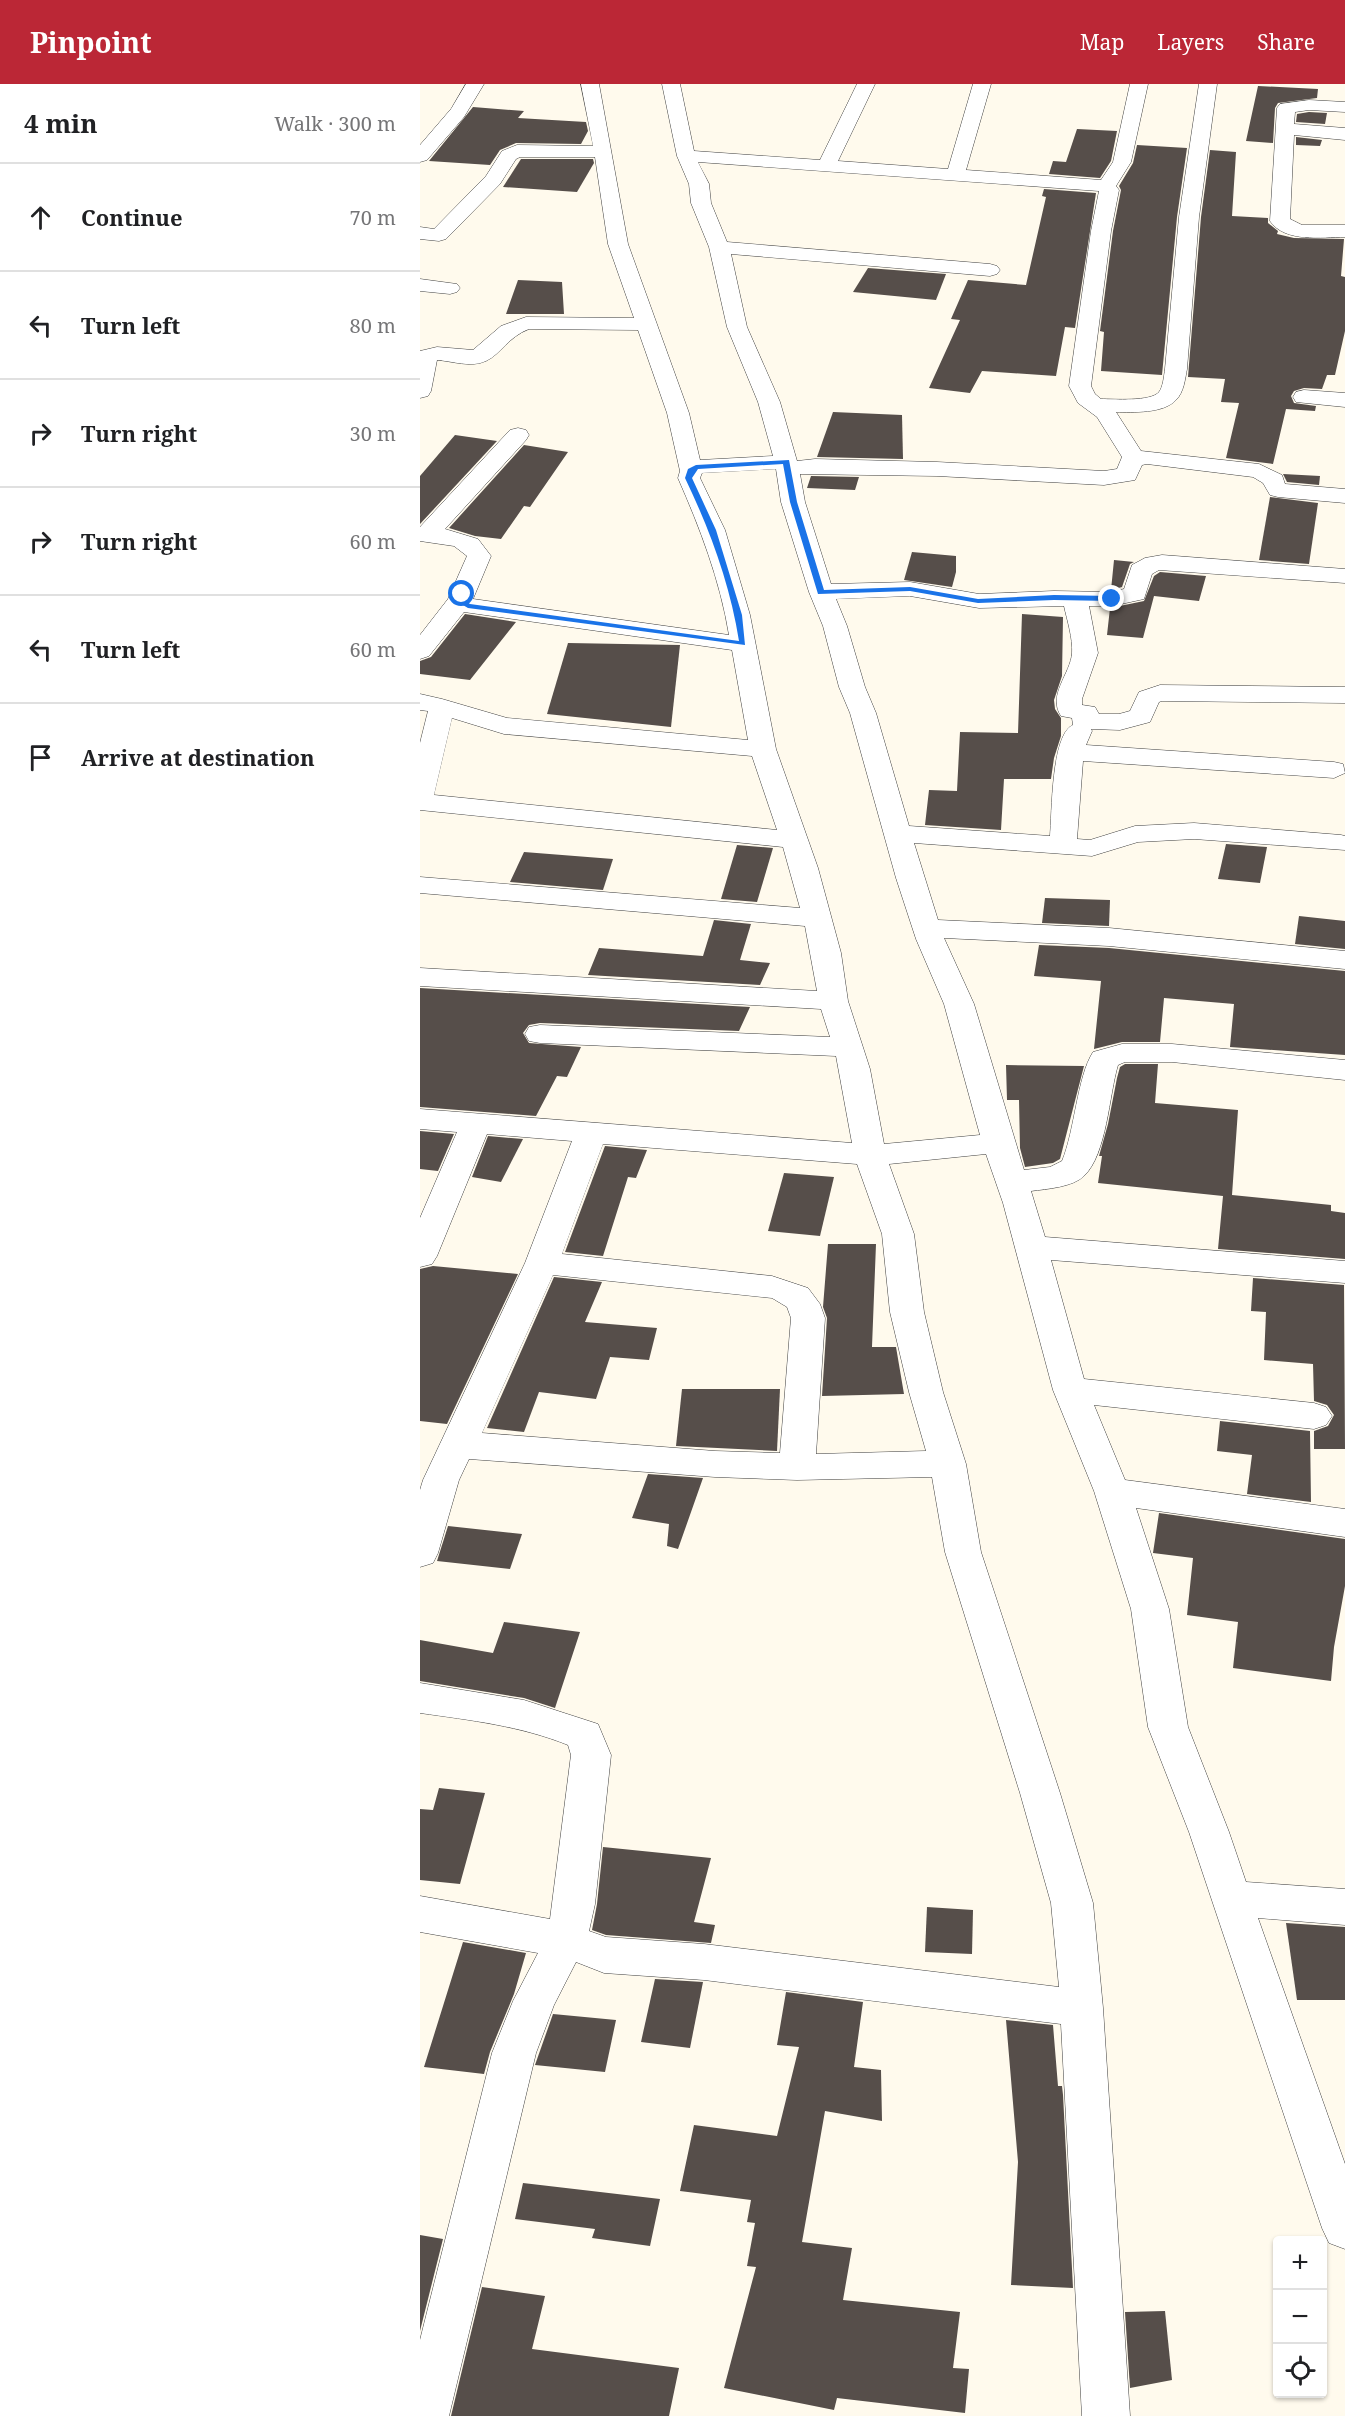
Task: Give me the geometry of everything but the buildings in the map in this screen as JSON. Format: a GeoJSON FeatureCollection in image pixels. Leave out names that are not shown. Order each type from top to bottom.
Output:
{"type":"FeatureCollection","features":[{"type":"Feature","properties":{"kind":"street"},"geometry":{"type":"LineString","coordinates":[[420,156],[439,136],[470,94],[474,84]]}},
{"type":"Feature","properties":{"kind":"street"},"geometry":{"type":"LineString","coordinates":[[590,84],[618,244],[678,413],[693,469],[689,478],[713,530],[738,615],[758,708],[763,749],[804,868],[826,953],[833,1001],[855,1069],[878,1155],[898,1234],[907,1312],[926,1392],[948,1464],[963,1552],[1040,1793],[1072,1903],[1082,2008],[1106,2416]]}},
{"type":"Feature","properties":{"kind":"street"},"geometry":{"type":"LineString","coordinates":[[671,84],[686,156],[699,184],[701,203],[719,248],[737,327],[764,387],[777,465],[793,502],[821,592],[835,626],[846,669],[883,779],[896,833],[926,928],[959,1004],[998,1142],[1031,1247],[1070,1390],[1112,1491],[1150,1609],[1168,1726],[1209,1832],[1345,2228]]}},
{"type":"Feature","properties":{"kind":"street"},"geometry":{"type":"LineString","coordinates":[[827,165],[866,84]]}},
{"type":"Feature","properties":{"kind":"street"},"geometry":{"type":"LineString","coordinates":[[955,176],[982,84]]}},
{"type":"Feature","properties":{"kind":"street"},"geometry":{"type":"LineString","coordinates":[[1106,186],[1122,162],[1139,84]]}},
{"type":"Feature","properties":{"kind":"street"},"geometry":{"type":"LineString","coordinates":[[1095,406],[1155,404],[1166,398],[1170,392],[1176,369],[1189,217],[1208,84]]}},
{"type":"Feature","properties":{"kind":"street"},"geometry":{"type":"LineString","coordinates":[[1345,107],[1293,105],[1286,108],[1280,221],[1285,226],[1294,229],[1345,231]]}},
{"type":"Feature","properties":{"kind":"street"},"geometry":{"type":"LineString","coordinates":[[1285,129],[1345,134]]}},
{"type":"Feature","properties":{"kind":"street"},"geometry":{"type":"LineString","coordinates":[[420,134],[439,136]]}},
{"type":"Feature","properties":{"kind":"street"},"geometry":{"type":"LineString","coordinates":[[420,233],[439,234],[493,180],[509,155],[517,151],[603,152]]}},
{"type":"Feature","properties":{"kind":"street"},"geometry":{"type":"LineString","coordinates":[[686,156],[1106,186]]}},
{"type":"Feature","properties":{"kind":"street"},"geometry":{"type":"LineString","coordinates":[[1106,186],[1109,190],[1101,231],[1080,386],[1086,398],[1105,413],[1134,458]]}},
{"type":"Feature","properties":{"kind":"street"},"geometry":{"type":"LineString","coordinates":[[719,248],[990,270]]}},
{"type":"Feature","properties":{"kind":"street"},"geometry":{"type":"LineString","coordinates":[[420,285],[450,288]]}},
{"type":"Feature","properties":{"kind":"street"},"geometry":{"type":"LineString","coordinates":[[420,391],[427,356],[426,350],[462,357],[479,356],[508,330],[526,323],[647,324]]}},
{"type":"Feature","properties":{"kind":"street"},"geometry":{"type":"LineString","coordinates":[[1304,397],[1345,400]]}},
{"type":"Feature","properties":{"kind":"street"},"geometry":{"type":"LineString","coordinates":[[424,534],[518,435]]}},
{"type":"Feature","properties":{"kind":"street"},"geometry":{"type":"LineString","coordinates":[[693,469],[777,465],[1104,478],[1127,475],[1130,461],[1134,458],[1147,458],[1259,471],[1274,480],[1274,486],[1278,490],[1345,496]]}},
{"type":"Feature","properties":{"kind":"street"},"geometry":{"type":"LineString","coordinates":[[420,651],[460,601],[479,556],[477,549],[466,542],[424,534]]}},
{"type":"Feature","properties":{"kind":"street"},"geometry":{"type":"LineString","coordinates":[[821,592],[910,589],[978,601],[1120,598],[1135,594],[1141,570],[1153,563],[1162,562],[1345,576]]}},
{"type":"Feature","properties":{"kind":"street"},"geometry":{"type":"LineString","coordinates":[[1085,599],[1076,602],[1085,653],[1070,699],[1070,710],[1086,713]]}},
{"type":"Feature","properties":{"kind":"street"},"geometry":{"type":"LineString","coordinates":[[460,601],[468,606],[485,609],[743,644]]}},
{"type":"Feature","properties":{"kind":"street"},"geometry":{"type":"LineString","coordinates":[[1086,713],[1084,722],[1130,720],[1141,716],[1148,697],[1161,693],[1345,695]]}},
{"type":"Feature","properties":{"kind":"street"},"geometry":{"type":"LineString","coordinates":[[420,797],[431,705],[504,726],[763,749]]}},
{"type":"Feature","properties":{"kind":"street"},"geometry":{"type":"LineString","coordinates":[[1063,846],[1070,752],[1086,713]]}},
{"type":"Feature","properties":{"kind":"street"},"geometry":{"type":"LineString","coordinates":[[1070,752],[1334,770]]}},
{"type":"Feature","properties":{"kind":"street"},"geometry":{"type":"LineString","coordinates":[[420,802],[794,840]]}},
{"type":"Feature","properties":{"kind":"street"},"geometry":{"type":"LineString","coordinates":[[896,833],[1092,849],[1135,834],[1194,831],[1341,843]]}},
{"type":"Feature","properties":{"kind":"street"},"geometry":{"type":"LineString","coordinates":[[420,885],[816,918]]}},
{"type":"Feature","properties":{"kind":"street"},"geometry":{"type":"LineString","coordinates":[[926,928],[1121,938],[1345,960]]}},
{"type":"Feature","properties":{"kind":"street"},"geometry":{"type":"LineString","coordinates":[[420,977],[833,1001]]}},
{"type":"Feature","properties":{"kind":"street"},"geometry":{"type":"LineString","coordinates":[[540,1034],[848,1047]]}},
{"type":"Feature","properties":{"kind":"street"},"geometry":{"type":"LineString","coordinates":[[1012,1182],[1054,1176],[1074,1169],[1082,1156],[1098,1075],[1104,1059],[1122,1053],[1172,1053],[1345,1070]]}},
{"type":"Feature","properties":{"kind":"street"},"geometry":{"type":"LineString","coordinates":[[420,1119],[878,1155],[998,1142]]}},
{"type":"Feature","properties":{"kind":"street"},"geometry":{"type":"LineString","coordinates":[[420,1256],[476,1124]]}},
{"type":"Feature","properties":{"kind":"street"},"geometry":{"type":"LineString","coordinates":[[420,1553],[441,1480],[542,1263],[591,1134]]}},
{"type":"Feature","properties":{"kind":"street"},"geometry":{"type":"LineString","coordinates":[[1031,1247],[1345,1272]]}},
{"type":"Feature","properties":{"kind":"street"},"geometry":{"type":"LineString","coordinates":[[542,1263],[772,1287],[794,1293],[803,1303],[808,1318],[797,1467]]}},
{"type":"Feature","properties":{"kind":"street"},"geometry":{"type":"LineString","coordinates":[[1070,1390],[1314,1416]]}},
{"type":"Feature","properties":{"kind":"street"},"geometry":{"type":"LineString","coordinates":[[458,1447],[483,1446],[715,1464],[797,1467],[948,1464]]}},
{"type":"Feature","properties":{"kind":"street"},"geometry":{"type":"LineString","coordinates":[[1112,1491],[1345,1523]]}},
{"type":"Feature","properties":{"kind":"street"},"geometry":{"type":"LineString","coordinates":[[420,1698],[488,1708],[564,1726],[585,1735],[591,1755],[574,1904],[566,1940],[534,2001],[514,2053],[425,2416]]}},
{"type":"Feature","properties":{"kind":"street"},"geometry":{"type":"LineString","coordinates":[[1230,1898],[1345,1907]]}},
{"type":"Feature","properties":{"kind":"street"},"geometry":{"type":"LineString","coordinates":[[420,1914],[566,1940],[604,1955],[704,1962],[1082,2008]]}},
{"type":"Feature","properties":{"kind":"route"},"geometry":{"type":"LineString","coordinates":[[462,594],[460,601],[468,606],[743,644],[738,615],[713,530],[689,478],[691,471],[696,467],[786,462],[793,502],[821,592],[910,589],[978,601],[1054,598],[1112,599]]}}]}
